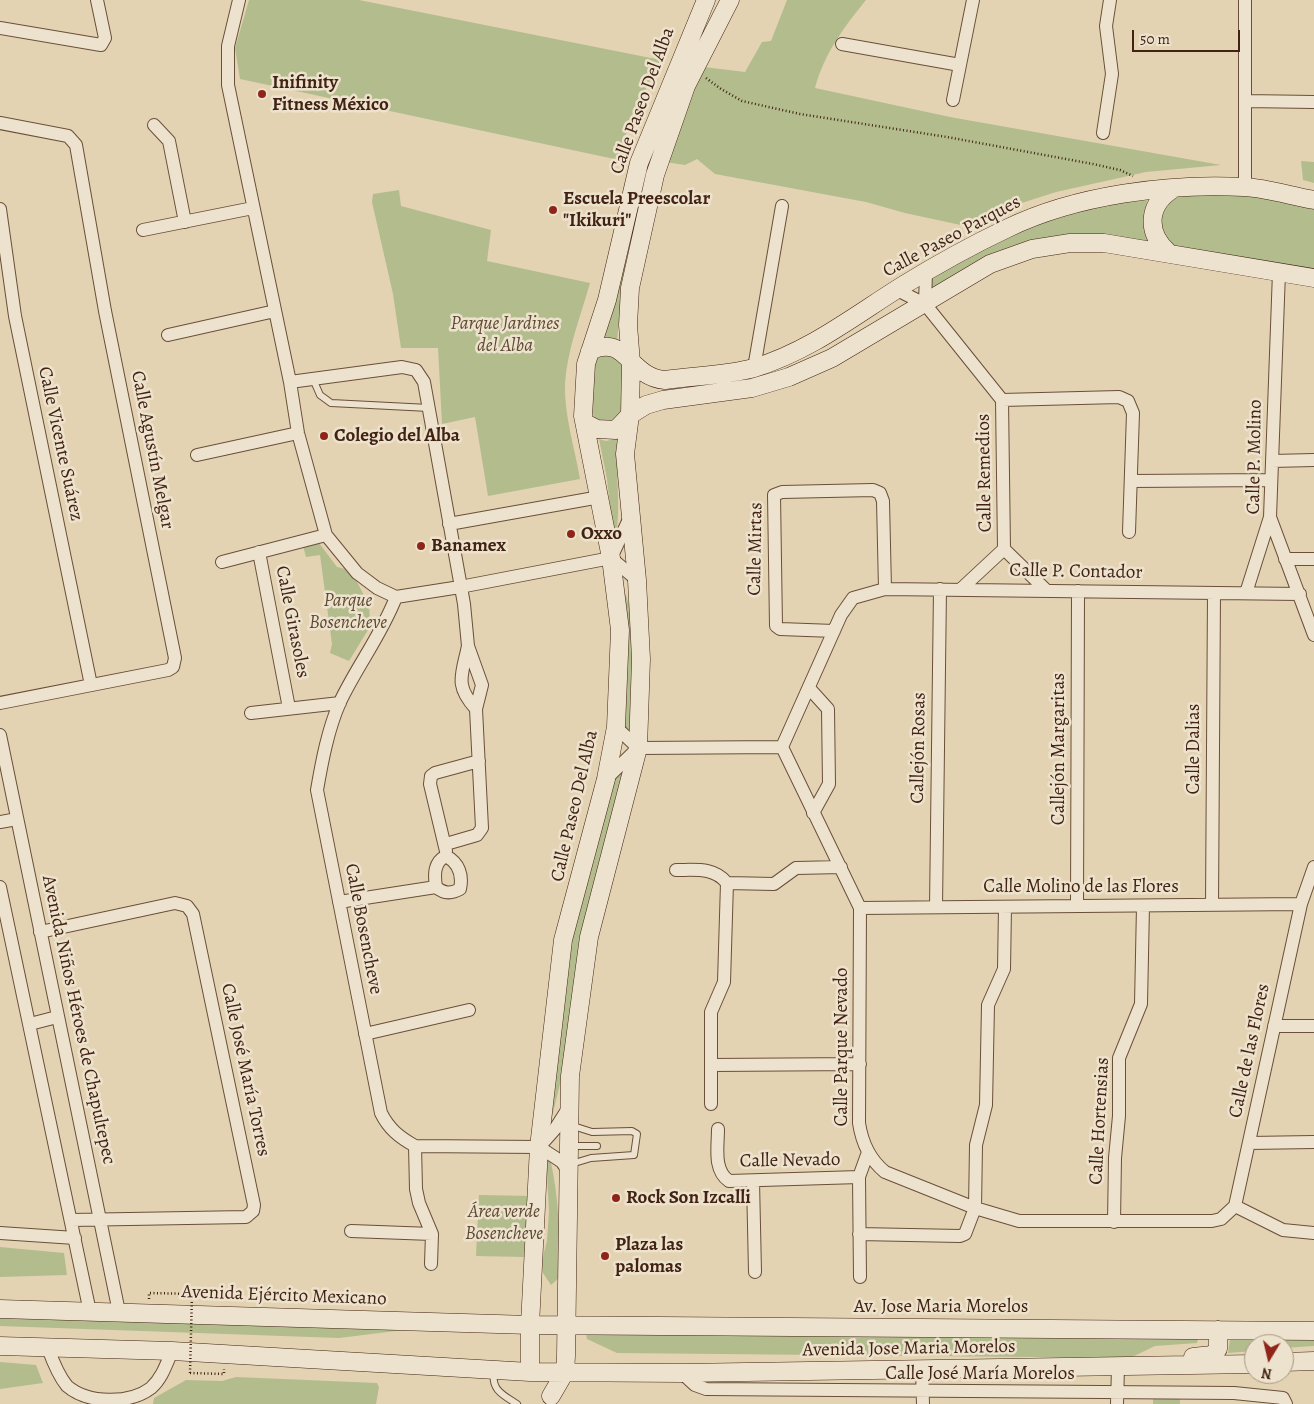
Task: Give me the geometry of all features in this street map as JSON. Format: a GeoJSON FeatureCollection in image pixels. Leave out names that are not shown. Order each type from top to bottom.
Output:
{"type":"FeatureCollection","features":[{"type":"Feature","properties":{"kind":"street"},"geometry":{"type":"LineString","coordinates":[[0,28],[95,46],[101,45],[105,38],[97,0]]}},
{"type":"Feature","properties":{"kind":"street"},"geometry":{"type":"LineString","coordinates":[[239,0],[228,46],[228,85],[290,382],[298,433],[326,535],[357,572],[377,588],[396,597],[460,587],[611,558]]}},
{"type":"Feature","properties":{"kind":"street","name":"Calle Paseo Del Alba"},"geometry":{"type":"LineString","coordinates":[[530,1372],[530,1325],[539,1147],[563,940],[606,778],[616,727],[620,630],[611,558],[583,416],[586,364],[607,300],[639,163],[693,27],[706,0]]}},
{"type":"Feature","properties":{"kind":"street","name":"Calle Paseo Del Alba"},"geometry":{"type":"LineString","coordinates":[[565,1372],[568,1325],[570,1076],[589,937],[638,748],[641,659],[637,580],[625,454],[630,416],[628,325],[630,288],[655,175],[686,86],[730,0]]}},
{"type":"Feature","properties":{"kind":"street"},"geometry":{"type":"LineString","coordinates":[[953,100],[973,0]]}},
{"type":"Feature","properties":{"kind":"street"},"geometry":{"type":"LineString","coordinates":[[1102,133],[1112,74],[1106,26],[1110,0]]}},
{"type":"Feature","properties":{"kind":"street"},"geometry":{"type":"LineString","coordinates":[[1245,0],[1245,187]]}},
{"type":"Feature","properties":{"kind":"street"},"geometry":{"type":"LineString","coordinates":[[842,44],[960,65]]}},
{"type":"Feature","properties":{"kind":"street"},"geometry":{"type":"LineString","coordinates":[[1245,101],[1314,102]]}},
{"type":"Feature","properties":{"kind":"street","name":"Calle Agustín Melgar"},"geometry":{"type":"LineString","coordinates":[[0,123],[68,136],[76,145],[105,311],[175,658],[173,667],[168,670],[0,703]]}},
{"type":"Feature","properties":{"kind":"street"},"geometry":{"type":"LineString","coordinates":[[154,125],[170,141],[185,222]]}},
{"type":"Feature","properties":{"kind":"street","name":"Calle Paseo Parques"},"geometry":{"type":"LineString","coordinates":[[590,351],[603,345],[614,347],[622,351],[630,363],[646,376],[665,380],[754,368],[820,341],[926,272],[1008,227],[1045,212],[1084,202],[1159,189],[1245,187],[1314,200]]}},
{"type":"Feature","properties":{"kind":"street"},"geometry":{"type":"LineString","coordinates":[[1170,253],[1155,236],[1152,220],[1157,203],[1164,195],[1174,189]]}},
{"type":"Feature","properties":{"kind":"street"},"geometry":{"type":"LineString","coordinates":[[754,368],[782,206]]}},
{"type":"Feature","properties":{"kind":"street"},"geometry":{"type":"LineString","coordinates":[[143,230],[253,208]]}},
{"type":"Feature","properties":{"kind":"street","name":"Calle Vicente Suárez"},"geometry":{"type":"LineString","coordinates":[[0,210],[15,316],[91,685]]}},
{"type":"Feature","properties":{"kind":"street"},"geometry":{"type":"LineString","coordinates":[[585,423],[597,429],[616,430],[630,416],[646,405],[664,400],[752,388],[789,377],[832,358],[990,264],[1032,249],[1070,243],[1104,243],[1314,278]]}},
{"type":"Feature","properties":{"kind":"street"},"geometry":{"type":"LineString","coordinates":[[925,304],[926,272]]}},
{"type":"Feature","properties":{"kind":"street","name":"Calle P. Molino"},"geometry":{"type":"LineString","coordinates":[[1279,272],[1270,517],[1314,635]]}},
{"type":"Feature","properties":{"kind":"street","name":"Calle Remedios"},"geometry":{"type":"LineString","coordinates":[[897,290],[925,304],[1002,400],[1004,549],[1047,591]]}},
{"type":"Feature","properties":{"kind":"street"},"geometry":{"type":"LineString","coordinates":[[168,335],[275,311]]}},
{"type":"Feature","properties":{"kind":"street"},"geometry":{"type":"LineString","coordinates":[[290,382],[402,366],[416,370],[424,382],[464,604],[468,646],[482,685],[476,709],[482,828],[477,835],[446,850],[436,867],[436,887]]}},
{"type":"Feature","properties":{"kind":"street"},"geometry":{"type":"LineString","coordinates":[[1002,400],[1119,396],[1128,401],[1134,413],[1129,532]]}},
{"type":"Feature","properties":{"kind":"street"},"geometry":{"type":"LineString","coordinates":[[197,455],[298,433]]}},
{"type":"Feature","properties":{"kind":"street"},"geometry":{"type":"LineString","coordinates":[[1272,460],[1314,460]]}},
{"type":"Feature","properties":{"kind":"street"},"geometry":{"type":"LineString","coordinates":[[1131,481],[1271,480]]}},
{"type":"Feature","properties":{"kind":"street","name":"Calle Mirtas"},"geometry":{"type":"LineString","coordinates":[[834,631],[780,629],[776,626],[774,495],[782,492],[873,490],[880,493],[883,501],[885,588]]}},
{"type":"Feature","properties":{"kind":"street"},"geometry":{"type":"LineString","coordinates":[[450,524],[600,497]]}},
{"type":"Feature","properties":{"kind":"street"},"geometry":{"type":"LineString","coordinates":[[611,558],[631,515]]}},
{"type":"Feature","properties":{"kind":"street"},"geometry":{"type":"LineString","coordinates":[[1246,594],[1270,517]]}},
{"type":"Feature","properties":{"kind":"street","name":"Calle Girasoles"},"geometry":{"type":"LineString","coordinates":[[288,708],[259,552],[326,535]]}},
{"type":"Feature","properties":{"kind":"street","name":"Calle Remedios"},"geometry":{"type":"LineString","coordinates":[[960,590],[1004,549]]}},
{"type":"Feature","properties":{"kind":"street"},"geometry":{"type":"LineString","coordinates":[[222,562],[259,552]]}},
{"type":"Feature","properties":{"kind":"street"},"geometry":{"type":"LineString","coordinates":[[611,558],[637,580]]}},
{"type":"Feature","properties":{"kind":"street"},"geometry":{"type":"LineString","coordinates":[[1285,559],[1314,559]]}},
{"type":"Feature","properties":{"kind":"street","name":"Calle P. Contador"},"geometry":{"type":"LineString","coordinates":[[834,631],[853,598],[885,588],[1300,594]]}},
{"type":"Feature","properties":{"kind":"street","name":"Callejón Rosas"},"geometry":{"type":"LineString","coordinates":[[936,907],[940,589]]}},
{"type":"Feature","properties":{"kind":"street","name":"Callejón Margaritas"},"geometry":{"type":"LineString","coordinates":[[1077,906],[1078,591]]}},
{"type":"Feature","properties":{"kind":"street","name":"Calle Dalias"},"geometry":{"type":"LineString","coordinates":[[1212,905],[1214,593]]}},
{"type":"Feature","properties":{"kind":"street","name":"Calle Bosencheve"},"geometry":{"type":"LineString","coordinates":[[396,597],[390,613],[340,703],[324,752],[317,790],[381,1113],[388,1127],[402,1139],[415,1146]]}},
{"type":"Feature","properties":{"kind":"street"},"geometry":{"type":"LineString","coordinates":[[606,778],[638,748],[782,747],[834,631]]}},
{"type":"Feature","properties":{"kind":"street"},"geometry":{"type":"LineString","coordinates":[[468,646],[461,680],[462,689],[465,697],[476,709]]}},
{"type":"Feature","properties":{"kind":"street"},"geometry":{"type":"LineString","coordinates":[[809,688],[824,702],[828,709],[829,784],[813,812]]}},
{"type":"Feature","properties":{"kind":"street","name":"Calle Girasoles"},"geometry":{"type":"LineString","coordinates":[[251,713],[340,703]]}},
{"type":"Feature","properties":{"kind":"street"},"geometry":{"type":"LineString","coordinates":[[616,727],[638,748]]}},
{"type":"Feature","properties":{"kind":"street","name":"Avenida Niños Héroes de Chapultepec"},"geometry":{"type":"LineString","coordinates":[[0,735],[6,795],[16,819],[119,1312]]}},
{"type":"Feature","properties":{"kind":"street","name":"Calle Parque Nevado"},"geometry":{"type":"LineString","coordinates":[[782,747],[860,908],[859,1123],[861,1137],[874,1163],[885,1172],[975,1208],[997,1216],[1033,1222],[1212,1222],[1221,1219],[1235,1206]]}},
{"type":"Feature","properties":{"kind":"street"},"geometry":{"type":"LineString","coordinates":[[339,902],[436,887],[447,893],[460,889],[461,873],[458,865],[446,850],[430,784],[431,776],[434,773],[479,761]]}},
{"type":"Feature","properties":{"kind":"street"},"geometry":{"type":"LineString","coordinates":[[0,822],[16,819]]}},
{"type":"Feature","properties":{"kind":"street"},"geometry":{"type":"LineString","coordinates":[[676,870],[711,871],[720,875],[728,883],[774,884],[796,868],[841,867]]}},
{"type":"Feature","properties":{"kind":"street"},"geometry":{"type":"LineString","coordinates":[[1301,904],[1314,867]]}},
{"type":"Feature","properties":{"kind":"street"},"geometry":{"type":"LineString","coordinates":[[711,1104],[711,1012],[724,982],[728,883]]}},
{"type":"Feature","properties":{"kind":"street"},"geometry":{"type":"LineString","coordinates":[[0,887],[90,1312]]}},
{"type":"Feature","properties":{"kind":"street","name":"Calle José María Torres"},"geometry":{"type":"LineString","coordinates":[[40,932],[175,903],[187,906],[194,914],[254,1206],[253,1210],[246,1217],[71,1220]]}},
{"type":"Feature","properties":{"kind":"street","name":"Calle Molino de las Flores"},"geometry":{"type":"LineString","coordinates":[[860,908],[1301,904]]}},
{"type":"Feature","properties":{"kind":"street","name":"Calle de las Flores"},"geometry":{"type":"LineString","coordinates":[[1235,1206],[1301,904]]}},
{"type":"Feature","properties":{"kind":"street","name":"Calle Hortensias"},"geometry":{"type":"LineString","coordinates":[[1114,1222],[1115,1158],[1119,1116],[1119,1058],[1141,1004],[1143,906]]}},
{"type":"Feature","properties":{"kind":"street"},"geometry":{"type":"LineString","coordinates":[[860,1234],[960,1236],[965,1234],[975,1208],[976,1145],[986,1105],[987,1012],[988,1005],[1004,969],[1005,907]]}},
{"type":"Feature","properties":{"kind":"street"},"geometry":{"type":"LineString","coordinates":[[366,1034],[469,1010]]}},
{"type":"Feature","properties":{"kind":"street"},"geometry":{"type":"LineString","coordinates":[[30,1024],[57,1018]]}},
{"type":"Feature","properties":{"kind":"street"},"geometry":{"type":"LineString","coordinates":[[1274,1026],[1314,1026]]}},
{"type":"Feature","properties":{"kind":"street"},"geometry":{"type":"LineString","coordinates":[[711,1065],[860,1064]]}},
{"type":"Feature","properties":{"kind":"street"},"geometry":{"type":"LineString","coordinates":[[539,1147],[555,1129],[570,1106]]}},
{"type":"Feature","properties":{"kind":"street","name":"Calle Nevado"},"geometry":{"type":"LineString","coordinates":[[718,1129],[718,1168],[723,1177],[729,1181],[859,1177]]}},
{"type":"Feature","properties":{"kind":"street"},"geometry":{"type":"LineString","coordinates":[[1249,1143],[1314,1142]]}},
{"type":"Feature","properties":{"kind":"street"},"geometry":{"type":"LineString","coordinates":[[431,1264],[432,1234],[416,1189],[415,1146],[539,1147],[568,1168]]}},
{"type":"Feature","properties":{"kind":"street"},"geometry":{"type":"LineString","coordinates":[[860,1276],[859,1177],[868,1152]]}},
{"type":"Feature","properties":{"kind":"street"},"geometry":{"type":"LineString","coordinates":[[752,1181],[755,1272]]}},
{"type":"Feature","properties":{"kind":"street"},"geometry":{"type":"LineString","coordinates":[[1235,1206],[1283,1230],[1314,1232]]}},
{"type":"Feature","properties":{"kind":"street"},"geometry":{"type":"LineString","coordinates":[[351,1231],[432,1234]]}},
{"type":"Feature","properties":{"kind":"street"},"geometry":{"type":"LineString","coordinates":[[0,1233],[75,1238]]}},
{"type":"Feature","properties":{"kind":"street","name":"Avenida Ejército Mexicano"},"geometry":{"type":"LineString","coordinates":[[0,1309],[568,1325]]}},
{"type":"Feature","properties":{"kind":"street","name":"Av. Jose Maria Morelos"},"geometry":{"type":"LineString","coordinates":[[568,1325],[1314,1331]]}},
{"type":"Feature","properties":{"kind":"street"},"geometry":{"type":"LineString","coordinates":[[1162,1367],[1179,1359],[1212,1355],[1218,1348],[1218,1330]]}},
{"type":"Feature","properties":{"kind":"street"},"geometry":{"type":"LineString","coordinates":[[0,1346],[172,1351],[530,1372],[565,1372],[551,1400],[530,1372]]}},
{"type":"Feature","properties":{"kind":"street"},"geometry":{"type":"LineString","coordinates":[[48,1348],[55,1367],[67,1385],[76,1394],[112,1404],[141,1400],[160,1377],[172,1351]]}},
{"type":"Feature","properties":{"kind":"street"},"geometry":{"type":"LineString","coordinates":[[1294,1362],[1314,1361]]}},
{"type":"Feature","properties":{"kind":"street","name":"Avenida Jose Maria Morelos"},"geometry":{"type":"LineString","coordinates":[[565,1372],[682,1373],[1244,1364]]}},
{"type":"Feature","properties":{"kind":"street"},"geometry":{"type":"LineString","coordinates":[[1117,1398],[1118,1367]]}},
{"type":"Feature","properties":{"kind":"street"},"geometry":{"type":"LineString","coordinates":[[922,1370],[923,1398]]}},
{"type":"Feature","properties":{"kind":"street","name":"Calle José María Morelos"},"geometry":{"type":"LineString","coordinates":[[682,1373],[696,1385],[706,1389],[746,1396],[1234,1399],[1275,1395],[1284,1401]]}},
{"type":"Feature","properties":{"kind":"lane"},"geometry":{"type":"LineString","coordinates":[[312,379],[320,395],[331,403],[429,408]]}},
{"type":"Feature","properties":{"kind":"lane"},"geometry":{"type":"LineString","coordinates":[[568,1168],[591,1158],[632,1156],[636,1152],[637,1143],[637,1134],[635,1132],[592,1132],[581,1130],[569,1124]]}},
{"type":"Feature","properties":{"kind":"lane"},"geometry":{"type":"LineString","coordinates":[[568,1146],[597,1146]]}},
{"type":"Feature","properties":{"kind":"lane"},"geometry":{"type":"LineString","coordinates":[[494,1369],[492,1381],[495,1388],[517,1404]]}},
{"type":"Feature","properties":{"kind":"path"},"geometry":{"type":"LineString","coordinates":[[694,69],[721,90],[742,101],[800,114],[947,137],[1093,164],[1120,170],[1136,178]]}},
{"type":"Feature","properties":{"kind":"path"},"geometry":{"type":"LineString","coordinates":[[149,1293],[192,1294],[190,1373],[224,1374]]}},
{"type":"Feature","properties":{"kind":"green space"},"geometry":{"type":"Polygon","coordinates":[[[249,0],[359,0],[661,60],[630,119],[619,160],[240,79],[235,48],[249,0]]]}},
{"type":"Feature","properties":{"kind":"green space"},"geometry":{"type":"Polygon","coordinates":[[[708,0],[715,0],[657,133],[641,184],[626,262],[617,342],[607,337],[598,340],[642,163],[708,0]]]}},
{"type":"Feature","properties":{"kind":"green space"},"geometry":{"type":"Polygon","coordinates":[[[787,0],[866,0],[829,52],[815,88],[950,117],[1221,165],[1146,172],[1056,192],[1003,209],[970,227],[905,213],[866,202],[715,174],[697,159],[685,165],[665,162],[684,111],[704,67],[745,72],[762,42],[771,41],[787,0]]]}},
{"type":"Feature","properties":{"kind":"green space"},"geometry":{"type":"Polygon","coordinates":[[[1301,161],[1314,162],[1314,183],[1303,180],[1301,161]]]}},
{"type":"Feature","properties":{"kind":"green space","name":"Parque Jardines del Alba"},"geometry":{"type":"Polygon","coordinates":[[[399,190],[401,206],[491,230],[487,261],[590,283],[571,346],[565,384],[568,420],[580,479],[488,496],[475,417],[442,424],[438,348],[401,348],[393,294],[372,202],[373,194],[399,190]]]}},
{"type":"Feature","properties":{"kind":"green space"},"geometry":{"type":"Polygon","coordinates":[[[1243,192],[1314,205],[1314,270],[1172,247],[1161,230],[1158,213],[1171,194],[1243,192]]]}},
{"type":"Feature","properties":{"kind":"green space"},"geometry":{"type":"Polygon","coordinates":[[[1148,198],[1146,222],[1152,245],[1068,239],[928,295],[931,273],[1034,220],[1103,202],[1148,198]]]}},
{"type":"Feature","properties":{"kind":"green space"},"geometry":{"type":"Polygon","coordinates":[[[601,351],[620,358],[624,373],[624,389],[619,420],[596,423],[591,408],[592,364],[601,351]]]}},
{"type":"Feature","properties":{"kind":"green space"},"geometry":{"type":"Polygon","coordinates":[[[618,438],[618,518],[614,545],[607,479],[599,439],[606,441],[618,438]]]}},
{"type":"Feature","properties":{"kind":"green space","name":"Parque Bosencheve"},"geometry":{"type":"Polygon","coordinates":[[[319,543],[337,567],[346,569],[356,580],[369,605],[370,621],[368,630],[349,661],[330,653],[332,644],[320,555],[306,557],[303,546],[319,543]]]}},
{"type":"Feature","properties":{"kind":"green space"},"geometry":{"type":"Polygon","coordinates":[[[616,567],[630,607],[633,629],[631,735],[625,726],[625,643],[616,567]]]}},
{"type":"Feature","properties":{"kind":"green space"},"geometry":{"type":"Polygon","coordinates":[[[626,764],[592,894],[560,1084],[549,1129],[565,968],[611,784],[626,764]]]}},
{"type":"Feature","properties":{"kind":"green space"},"geometry":{"type":"Polygon","coordinates":[[[546,1156],[550,1158],[553,1173],[559,1232],[560,1277],[551,1285],[543,1273],[542,1260],[547,1241],[549,1211],[546,1156]]]}},
{"type":"Feature","properties":{"kind":"green space","name":"Área verde Bosencheve"},"geometry":{"type":"Polygon","coordinates":[[[479,1195],[533,1196],[524,1257],[476,1256],[479,1195]]]}},
{"type":"Feature","properties":{"kind":"green space"},"geometry":{"type":"Polygon","coordinates":[[[0,1247],[64,1253],[67,1275],[0,1277],[0,1247]]]}},
{"type":"Feature","properties":{"kind":"green space"},"geometry":{"type":"Polygon","coordinates":[[[0,1316],[412,1329],[339,1338],[0,1326],[0,1316]]]}},
{"type":"Feature","properties":{"kind":"green space"},"geometry":{"type":"Polygon","coordinates":[[[596,1331],[1198,1339],[1197,1343],[1155,1346],[1130,1358],[617,1353],[587,1339],[586,1334],[596,1331]]]}},
{"type":"Feature","properties":{"kind":"green space"},"geometry":{"type":"Polygon","coordinates":[[[1230,1339],[1244,1339],[1244,1352],[1228,1353],[1230,1339]]]}},
{"type":"Feature","properties":{"kind":"green space"},"geometry":{"type":"Polygon","coordinates":[[[1294,1340],[1314,1340],[1314,1346],[1294,1347],[1294,1340]]]}},
{"type":"Feature","properties":{"kind":"green space"},"geometry":{"type":"Polygon","coordinates":[[[0,1362],[36,1365],[43,1383],[0,1389],[0,1362]]]}},
{"type":"Feature","properties":{"kind":"green space"},"geometry":{"type":"Polygon","coordinates":[[[236,1377],[377,1383],[379,1387],[376,1404],[153,1404],[154,1398],[186,1380],[222,1381],[236,1377]]]}},
{"type":"Feature","properties":{"kind":"green space"},"geometry":{"type":"Polygon","coordinates":[[[1153,1399],[1180,1399],[1180,1404],[1153,1404],[1153,1399]]]}},
{"type":"Feature","properties":{"kind":"place","name":"Inifinity Fitness México"},"geometry":{"type":"Point","coordinates":[262,94]}},
{"type":"Feature","properties":{"kind":"place","name":"Escuela Preescolar \"Ikikuri\""},"geometry":{"type":"Point","coordinates":[553,210]}},
{"type":"Feature","properties":{"kind":"place","name":"Colegio del Alba"},"geometry":{"type":"Point","coordinates":[324,436]}},
{"type":"Feature","properties":{"kind":"place","name":"Oxxo"},"geometry":{"type":"Point","coordinates":[571,534]}},
{"type":"Feature","properties":{"kind":"place","name":"Banamex"},"geometry":{"type":"Point","coordinates":[421,546]}},
{"type":"Feature","properties":{"kind":"place","name":"Rock Son Izcalli"},"geometry":{"type":"Point","coordinates":[616,1198]}},
{"type":"Feature","properties":{"kind":"place","name":"Plaza las palomas"},"geometry":{"type":"Point","coordinates":[605,1256]}}]}
